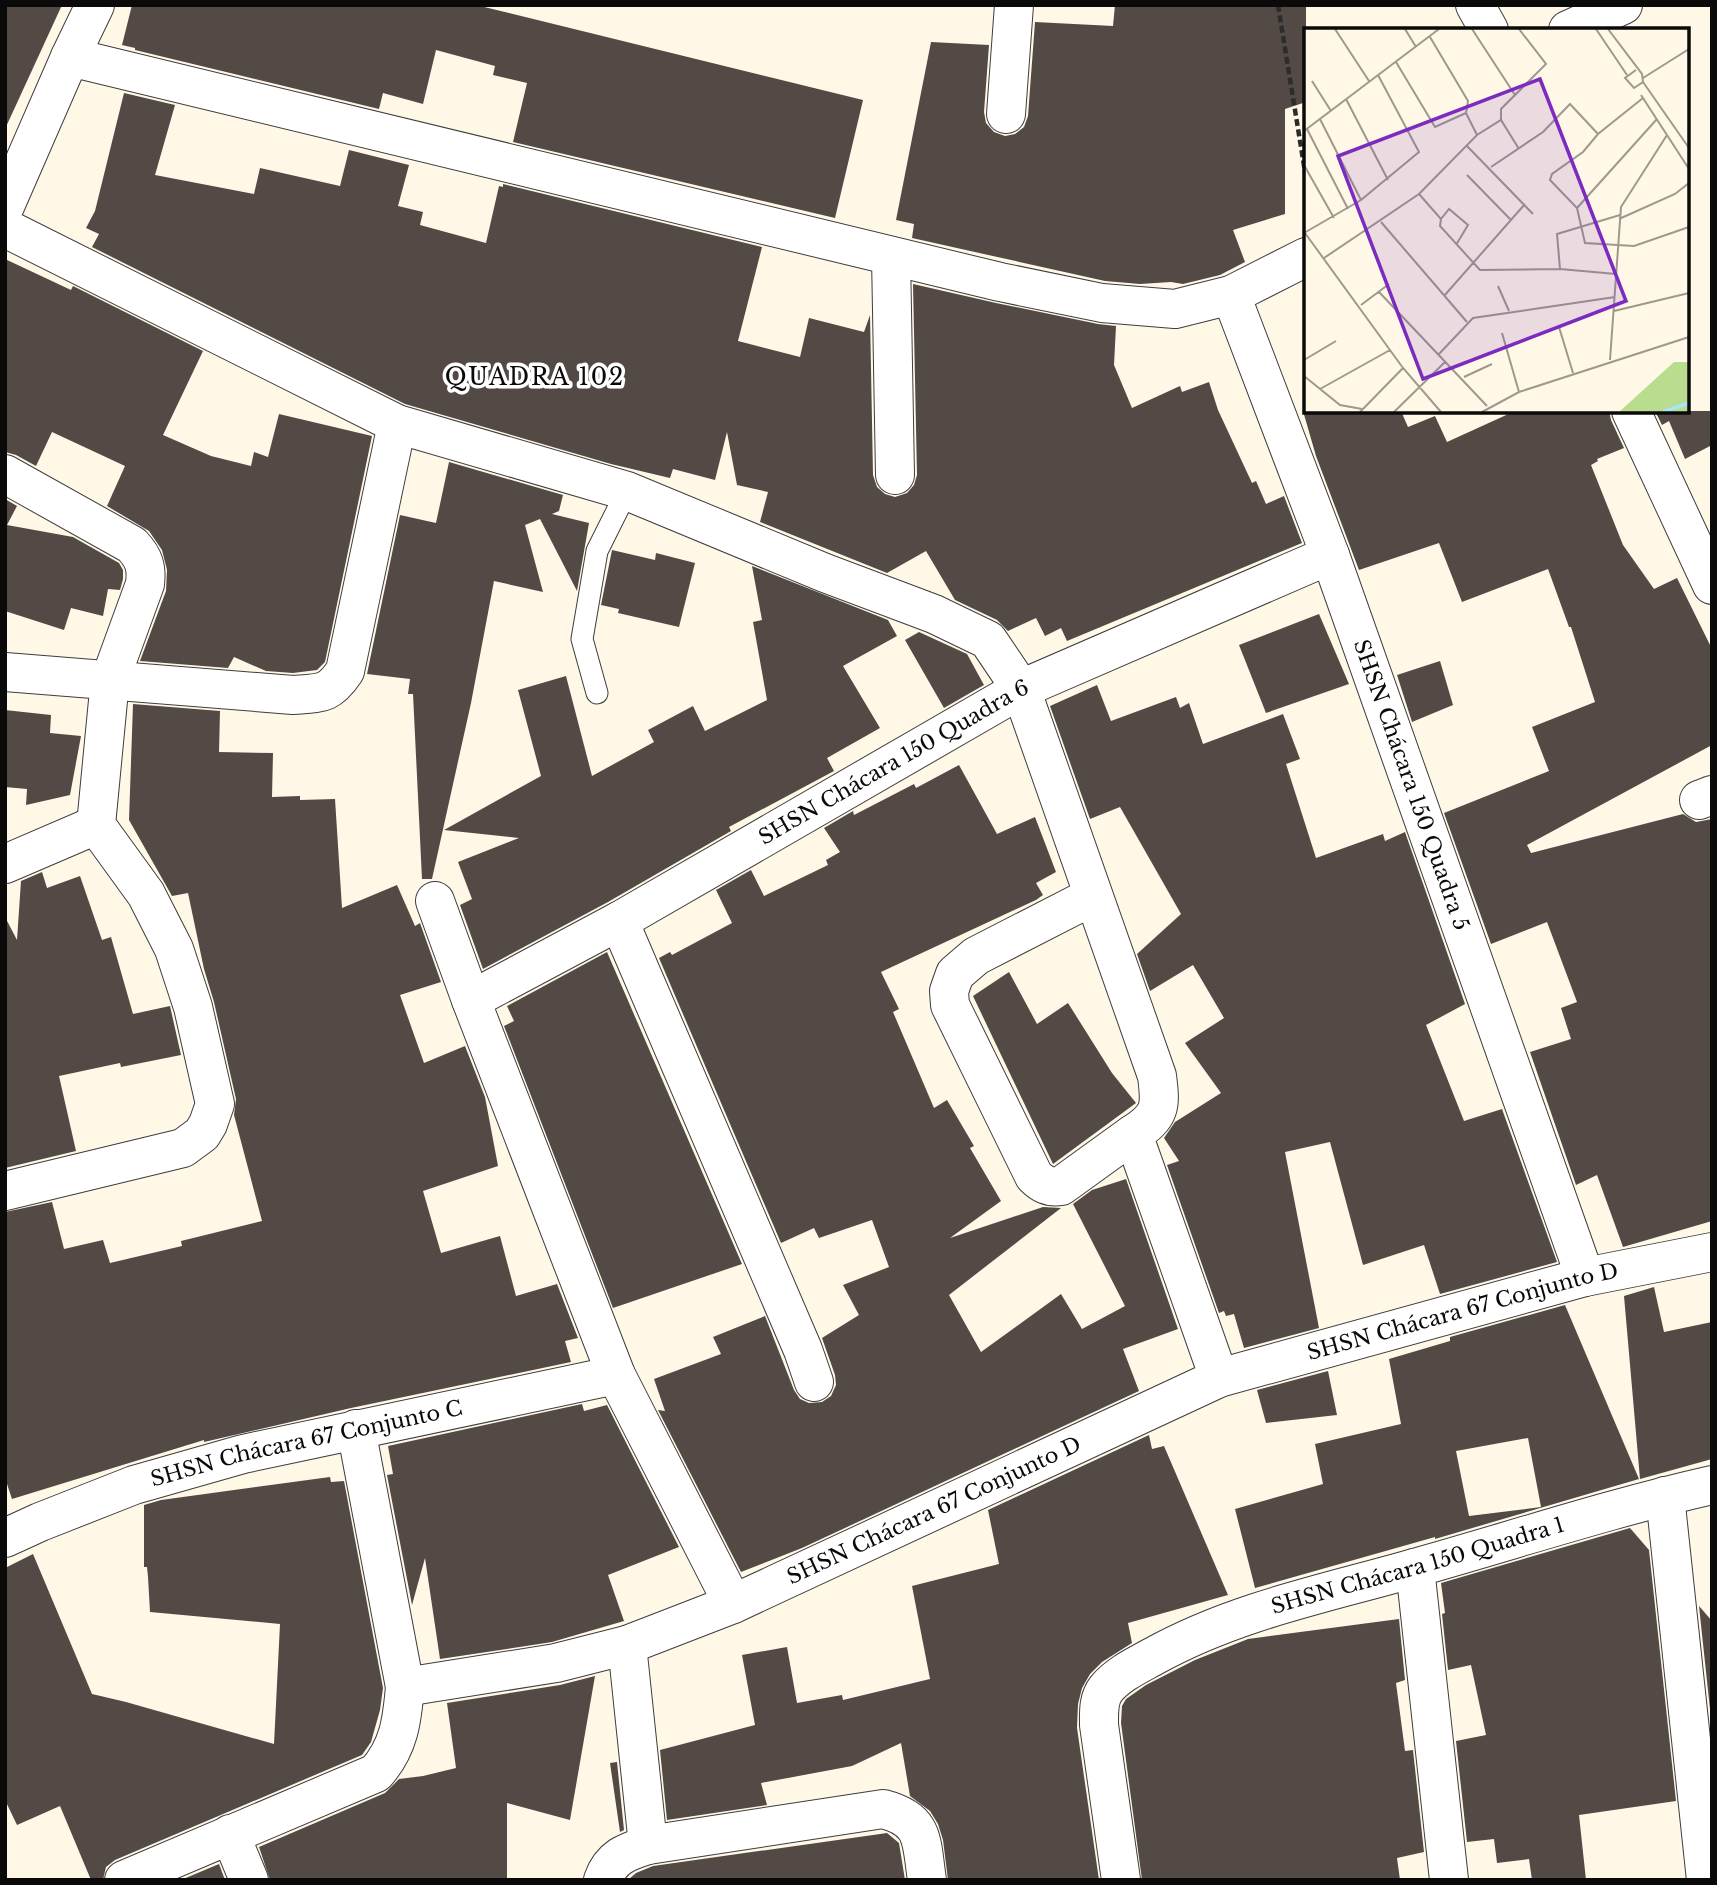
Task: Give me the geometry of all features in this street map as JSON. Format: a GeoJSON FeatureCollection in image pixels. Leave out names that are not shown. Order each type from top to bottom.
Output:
{"type":"FeatureCollection","features":[{"type":"Feature","properties":{"kind":"street"},"geometry":{"type":"LineString","coordinates":[[5,206],[95,5]]}},
{"type":"Feature","properties":{"kind":"street"},"geometry":{"type":"LineString","coordinates":[[1006,114],[1014,5]]}},
{"type":"Feature","properties":{"kind":"street"},"geometry":{"type":"LineString","coordinates":[[1475,5],[1488,28]]}},
{"type":"Feature","properties":{"kind":"street"},"geometry":{"type":"LineString","coordinates":[[1572,28],[1623,5]]}},
{"type":"Feature","properties":{"kind":"street"},"geometry":{"type":"LineString","coordinates":[[70,57],[891,256],[1102,303],[1175,309],[1231,295],[1304,258]]}},
{"type":"Feature","properties":{"kind":"street"},"geometry":{"type":"LineString","coordinates":[[5,228],[397,424],[627,491],[825,573],[934,614],[988,640],[1021,689],[1157,1076],[1160,1096],[1158,1114],[1147,1125],[1061,1186],[1053,1188],[1034,1177],[950,1005],[949,991],[955,974],[976,956],[1093,896]]}},
{"type":"Feature","properties":{"kind":"street"},"geometry":{"type":"LineString","coordinates":[[891,256],[895,475]]}},
{"type":"Feature","properties":{"kind":"street","name":"SHSN Chácara 150 Quadra 5"},"geometry":{"type":"LineString","coordinates":[[1231,295],[1330,555],[1585,1277]]}},
{"type":"Feature","properties":{"kind":"street"},"geometry":{"type":"LineString","coordinates":[[1632,413],[1712,585]]}},
{"type":"Feature","properties":{"kind":"street"},"geometry":{"type":"LineString","coordinates":[[5,672],[293,695],[318,693],[334,687],[345,671],[397,424]]}},
{"type":"Feature","properties":{"kind":"street"},"geometry":{"type":"LineString","coordinates":[[5,474],[132,545],[142,555],[147,569],[145,584],[110,681],[96,825],[146,894],[174,949],[193,1007],[215,1104],[202,1135],[183,1148],[5,1191]]}},
{"type":"Feature","properties":{"kind":"street","name":"SHSN Chácara 150 Quadra 6"},"geometry":{"type":"LineString","coordinates":[[471,1000],[619,921],[1021,689],[1330,555]]}},
{"type":"Feature","properties":{"kind":"street"},"geometry":{"type":"LineString","coordinates":[[5,864],[96,825]]}},
{"type":"Feature","properties":{"kind":"street"},"geometry":{"type":"LineString","coordinates":[[435,901],[616,1375],[733,1604]]}},
{"type":"Feature","properties":{"kind":"street"},"geometry":{"type":"LineString","coordinates":[[619,921],[803,1350],[814,1382]]}},
{"type":"Feature","properties":{"kind":"street"},"geometry":{"type":"LineString","coordinates":[[1132,1134],[1219,1378]]}},
{"type":"Feature","properties":{"kind":"street","name":"SHSN Chácara 67 Conjunto D"},"geometry":{"type":"LineString","coordinates":[[405,1687],[556,1663],[627,1645],[733,1604],[1219,1378],[1585,1277],[1712,1252]]}},
{"type":"Feature","properties":{"kind":"street","name":"SHSN Chácara 67 Conjunto C"},"geometry":{"type":"LineString","coordinates":[[5,1538],[134,1485],[243,1454],[616,1375]]}},
{"type":"Feature","properties":{"kind":"street"},"geometry":{"type":"LineString","coordinates":[[124,1880],[376,1773],[388,1759],[401,1728],[405,1687],[356,1429]]}},
{"type":"Feature","properties":{"kind":"street","name":"SHSN Chácara 150 Quadra 1"},"geometry":{"type":"LineString","coordinates":[[1121,1880],[1099,1725],[1100,1704],[1106,1690],[1130,1669],[1185,1639],[1270,1607],[1712,1485]]}},
{"type":"Feature","properties":{"kind":"street"},"geometry":{"type":"LineString","coordinates":[[1665,1496],[1706,1880]]}},
{"type":"Feature","properties":{"kind":"street"},"geometry":{"type":"LineString","coordinates":[[1415,1568],[1448,1880]]}},
{"type":"Feature","properties":{"kind":"street"},"geometry":{"type":"LineString","coordinates":[[627,1645],[648,1845]]}},
{"type":"Feature","properties":{"kind":"street"},"geometry":{"type":"LineString","coordinates":[[603,1880],[613,1861],[621,1854],[648,1845],[883,1809],[900,1814],[914,1824],[920,1836],[927,1880]]}},
{"type":"Feature","properties":{"kind":"street"},"geometry":{"type":"LineString","coordinates":[[230,1833],[249,1880]]}},
{"type":"Feature","properties":{"kind":"lane"},"geometry":{"type":"LineString","coordinates":[[597,693],[582,639],[597,551],[627,491]]}},
{"type":"Feature","properties":{"kind":"path"},"geometry":{"type":"LineString","coordinates":[[1278,5],[1304,166]]}},
{"type":"Feature","properties":{"kind":"building"},"geometry":{"type":"Polygon","coordinates":[[[5,5],[62,5],[5,129],[5,5]]]}},
{"type":"Feature","properties":{"kind":"building"},"geometry":{"type":"Polygon","coordinates":[[[132,5],[476,5],[863,100],[835,218],[513,142],[527,83],[493,75],[495,66],[436,50],[423,104],[383,93],[379,109],[122,45],[132,5]]]}},
{"type":"Feature","properties":{"kind":"building"},"geometry":{"type":"Polygon","coordinates":[[[1115,5],[1306,5],[1304,103],[1285,109],[1285,214],[1233,230],[1245,262],[1220,275],[1183,284],[1140,284],[1105,281],[912,238],[914,224],[896,220],[931,42],[989,45],[984,112],[986,123],[994,132],[1005,136],[1015,134],[1024,127],[1028,116],[1035,22],[1113,26],[1115,5]]]}},
{"type":"Feature","properties":{"kind":"building"},"geometry":{"type":"Polygon","coordinates":[[[124,93],[175,105],[155,175],[254,194],[260,168],[340,186],[349,150],[409,165],[398,206],[423,212],[420,225],[486,243],[499,186],[503,187],[503,184],[762,247],[738,341],[800,357],[809,318],[864,332],[870,315],[873,475],[877,487],[885,494],[895,497],[907,493],[914,485],[917,475],[913,284],[1116,326],[1114,365],[1132,408],[1180,386],[1182,392],[1209,382],[1218,410],[1252,483],[1256,481],[1266,504],[1284,496],[1302,543],[1067,641],[1061,628],[1045,636],[1036,618],[1008,631],[997,620],[955,600],[926,551],[887,573],[760,522],[768,492],[737,485],[727,432],[715,480],[673,469],[670,478],[611,464],[405,404],[92,247],[99,234],[86,228],[95,211],[124,93]]]}},
{"type":"Feature","properties":{"kind":"building"},"geometry":{"type":"Polygon","coordinates":[[[5,259],[71,290],[73,286],[203,351],[163,435],[211,456],[251,466],[254,452],[268,457],[279,414],[372,436],[325,662],[317,670],[293,673],[266,671],[234,657],[228,668],[140,661],[166,591],[167,570],[162,550],[149,531],[107,506],[125,466],[52,432],[36,466],[5,452],[5,259]]]}},
{"type":"Feature","properties":{"kind":"building"},"geometry":{"type":"Polygon","coordinates":[[[1303,411],[1402,413],[1408,427],[1435,416],[1447,442],[1511,413],[1609,413],[1624,448],[1597,459],[1598,461],[1591,465],[1623,545],[1654,589],[1677,578],[1712,649],[1712,745],[1527,845],[1531,853],[1683,814],[1696,822],[1712,819],[1712,1221],[1623,1247],[1597,1175],[1576,1185],[1530,1052],[1571,1039],[1561,1008],[1577,1002],[1547,922],[1491,944],[1444,813],[1549,771],[1532,727],[1595,702],[1571,627],[1548,569],[1462,602],[1439,543],[1359,570],[1316,456],[1303,411]]]}},
{"type":"Feature","properties":{"kind":"building"},"geometry":{"type":"Polygon","coordinates":[[[1712,411],[1712,445],[1685,459],[1669,421],[1662,425],[1656,413],[1712,411]]]}},
{"type":"Feature","properties":{"kind":"building"},"geometry":{"type":"Polygon","coordinates":[[[449,462],[563,495],[559,511],[552,514],[589,523],[577,591],[540,519],[525,525],[543,592],[494,581],[471,703],[432,879],[422,879],[413,694],[408,694],[410,679],[367,674],[400,515],[436,523],[449,462]]]}},
{"type":"Feature","properties":{"kind":"building"},"geometry":{"type":"Polygon","coordinates":[[[5,499],[17,506],[7,525],[73,537],[119,563],[123,570],[120,590],[108,589],[103,616],[71,608],[64,630],[5,611],[5,499]]]}},
{"type":"Feature","properties":{"kind":"building"},"geometry":{"type":"Polygon","coordinates":[[[612,550],[655,560],[656,553],[695,563],[679,627],[618,613],[619,609],[601,605],[612,550]]]}},
{"type":"Feature","properties":{"kind":"building"},"geometry":{"type":"Polygon","coordinates":[[[752,566],[888,620],[897,636],[843,666],[880,728],[827,758],[834,771],[729,827],[731,831],[608,902],[483,969],[460,905],[472,899],[458,862],[519,838],[444,830],[541,776],[518,690],[566,676],[592,776],[654,742],[648,730],[693,706],[705,731],[767,700],[753,622],[762,620],[752,566]]]}},
{"type":"Feature","properties":{"kind":"building"},"geometry":{"type":"Polygon","coordinates":[[[1319,614],[1349,684],[1266,713],[1239,645],[1319,614]]]}},
{"type":"Feature","properties":{"kind":"building"},"geometry":{"type":"Polygon","coordinates":[[[919,632],[967,654],[984,685],[944,708],[905,640],[919,632]]]}},
{"type":"Feature","properties":{"kind":"building"},"geometry":{"type":"Polygon","coordinates":[[[1440,661],[1453,705],[1412,722],[1397,675],[1440,661]]]}},
{"type":"Feature","properties":{"kind":"building"},"geometry":{"type":"Polygon","coordinates":[[[1097,685],[1111,721],[1176,697],[1180,708],[1189,703],[1203,744],[1283,714],[1300,759],[1286,764],[1316,858],[1383,834],[1385,841],[1405,832],[1465,1004],[1426,1025],[1464,1121],[1502,1109],[1557,1262],[1440,1294],[1424,1245],[1363,1265],[1330,1142],[1285,1152],[1319,1328],[1244,1348],[1234,1314],[1226,1316],[1224,1311],[1219,1313],[1167,1165],[1179,1161],[1164,1138],[1175,1122],[1221,1093],[1185,1043],[1224,1018],[1193,965],[1150,991],[1137,954],[1181,914],[1120,807],[1090,819],[1050,706],[1097,685]]]}},
{"type":"Feature","properties":{"kind":"building"},"geometry":{"type":"Polygon","coordinates":[[[133,704],[220,711],[219,752],[273,753],[272,797],[300,796],[300,800],[335,799],[342,908],[397,885],[415,926],[420,923],[441,982],[400,995],[424,1063],[465,1046],[485,1097],[498,1166],[423,1191],[441,1253],[500,1236],[516,1296],[557,1284],[578,1338],[565,1341],[571,1362],[204,1440],[12,1499],[5,1478],[5,1212],[52,1202],[64,1249],[103,1240],[110,1263],[182,1246],[181,1241],[262,1221],[234,1115],[236,1099],[188,893],[172,896],[129,820],[133,704]]]}},
{"type":"Feature","properties":{"kind":"building"},"geometry":{"type":"Polygon","coordinates":[[[5,710],[51,715],[50,733],[81,736],[70,795],[26,805],[27,789],[5,787],[5,710]]]}},
{"type":"Feature","properties":{"kind":"building"},"geometry":{"type":"Polygon","coordinates":[[[959,765],[997,834],[1035,817],[1056,872],[1036,883],[1043,895],[1036,900],[881,972],[899,1009],[893,1012],[934,1108],[947,1100],[974,1146],[970,1148],[1001,1201],[950,1238],[1043,1207],[1061,1208],[949,1295],[981,1352],[1061,1294],[1082,1329],[1125,1306],[1073,1204],[1092,1190],[1126,1179],[1178,1329],[1123,1349],[1139,1391],[802,1548],[741,1572],[658,1410],[665,1411],[654,1379],[721,1354],[713,1337],[765,1316],[794,1390],[800,1399],[809,1403],[822,1402],[831,1396],[836,1385],[822,1338],[859,1315],[843,1285],[889,1267],[872,1220],[819,1238],[814,1228],[781,1243],[659,958],[670,952],[672,955],[732,923],[716,890],[751,870],[764,896],[828,865],[826,860],[840,852],[824,828],[853,811],[854,815],[914,784],[916,788],[959,765]]]}},
{"type":"Feature","properties":{"kind":"building"},"geometry":{"type":"Polygon","coordinates":[[[42,872],[47,888],[80,876],[102,940],[111,937],[133,1014],[170,1006],[181,1055],[121,1067],[120,1063],[59,1076],[76,1151],[5,1168],[5,917],[17,940],[21,881],[42,872]]]}},
{"type":"Feature","properties":{"kind":"building"},"geometry":{"type":"Polygon","coordinates":[[[607,952],[742,1264],[613,1308],[504,1026],[514,1021],[507,1006],[607,952]]]}},
{"type":"Feature","properties":{"kind":"building"},"geometry":{"type":"Polygon","coordinates":[[[1009,972],[1037,1024],[1068,1003],[1112,1073],[1136,1103],[1053,1164],[973,996],[1009,972]]]}},
{"type":"Feature","properties":{"kind":"building"},"geometry":{"type":"Polygon","coordinates":[[[1654,1287],[1664,1332],[1712,1322],[1712,1459],[1640,1479],[1624,1296],[1654,1287]]]}},
{"type":"Feature","properties":{"kind":"building"},"geometry":{"type":"Polygon","coordinates":[[[1565,1305],[1639,1479],[1435,1539],[1255,1588],[1235,1509],[1323,1484],[1315,1444],[1401,1424],[1389,1359],[1450,1341],[1450,1337],[1565,1305]],[[1528,1438],[1456,1451],[1469,1516],[1541,1507],[1528,1438]]]}},
{"type":"Feature","properties":{"kind":"building"},"geometry":{"type":"Polygon","coordinates":[[[1328,1371],[1337,1415],[1266,1423],[1257,1390],[1328,1371]]]}},
{"type":"Feature","properties":{"kind":"building"},"geometry":{"type":"Polygon","coordinates":[[[582,1404],[584,1411],[607,1405],[679,1547],[608,1575],[624,1621],[552,1642],[440,1659],[425,1558],[412,1605],[387,1475],[393,1474],[388,1446],[582,1404]]]}},
{"type":"Feature","properties":{"kind":"building"},"geometry":{"type":"Polygon","coordinates":[[[1149,1435],[1152,1449],[1164,1446],[1228,1595],[1128,1623],[1132,1643],[1102,1662],[1090,1674],[1082,1688],[1077,1728],[1099,1880],[948,1880],[943,1840],[938,1824],[930,1811],[910,1796],[901,1743],[852,1766],[761,1783],[767,1805],[667,1820],[660,1750],[755,1725],[742,1655],[787,1647],[797,1703],[842,1695],[843,1700],[930,1679],[912,1586],[999,1564],[988,1510],[1149,1435]]]}},
{"type":"Feature","properties":{"kind":"building"},"geometry":{"type":"Polygon","coordinates":[[[330,1477],[331,1482],[344,1481],[383,1688],[371,1742],[362,1755],[115,1860],[106,1867],[103,1880],[91,1880],[60,1806],[17,1825],[5,1800],[5,1568],[33,1554],[92,1694],[274,1744],[280,1624],[150,1612],[147,1567],[144,1567],[144,1505],[161,1500],[330,1477]]]}},
{"type":"Feature","properties":{"kind":"building"},"geometry":{"type":"Polygon","coordinates":[[[1630,1528],[1649,1550],[1676,1801],[1579,1815],[1586,1880],[1532,1880],[1529,1859],[1497,1863],[1494,1839],[1467,1842],[1456,1741],[1486,1735],[1471,1665],[1448,1670],[1441,1583],[1630,1528]]]}},
{"type":"Feature","properties":{"kind":"building"},"geometry":{"type":"Polygon","coordinates":[[[1699,1606],[1712,1621],[1712,1728],[1699,1606]]]}},
{"type":"Feature","properties":{"kind":"building"},"geometry":{"type":"Polygon","coordinates":[[[1399,1619],[1405,1680],[1396,1683],[1405,1751],[1413,1750],[1424,1852],[1397,1858],[1400,1880],[1142,1880],[1121,1723],[1122,1706],[1126,1699],[1146,1685],[1195,1660],[1248,1639],[1399,1619]]]}},
{"type":"Feature","properties":{"kind":"building"},"geometry":{"type":"Polygon","coordinates":[[[595,1676],[570,1820],[507,1803],[507,1880],[270,1880],[259,1847],[385,1793],[399,1779],[456,1768],[447,1703],[560,1685],[595,1676]]]}},
{"type":"Feature","properties":{"kind":"building"},"geometry":{"type":"Polygon","coordinates":[[[617,1762],[624,1830],[620,1832],[610,1763],[617,1762]]]}},
{"type":"Feature","properties":{"kind":"building"},"geometry":{"type":"Polygon","coordinates":[[[887,1833],[899,1843],[905,1880],[628,1880],[636,1873],[653,1866],[887,1833]]]}},
{"type":"Feature","properties":{"kind":"building"},"geometry":{"type":"Polygon","coordinates":[[[219,1864],[225,1880],[181,1880],[219,1864]]]}},
{"type":"Feature","properties":{"kind":"district","name":"QUADRA 102"},"geometry":{"type":"Point","coordinates":[535,377]}}]}
